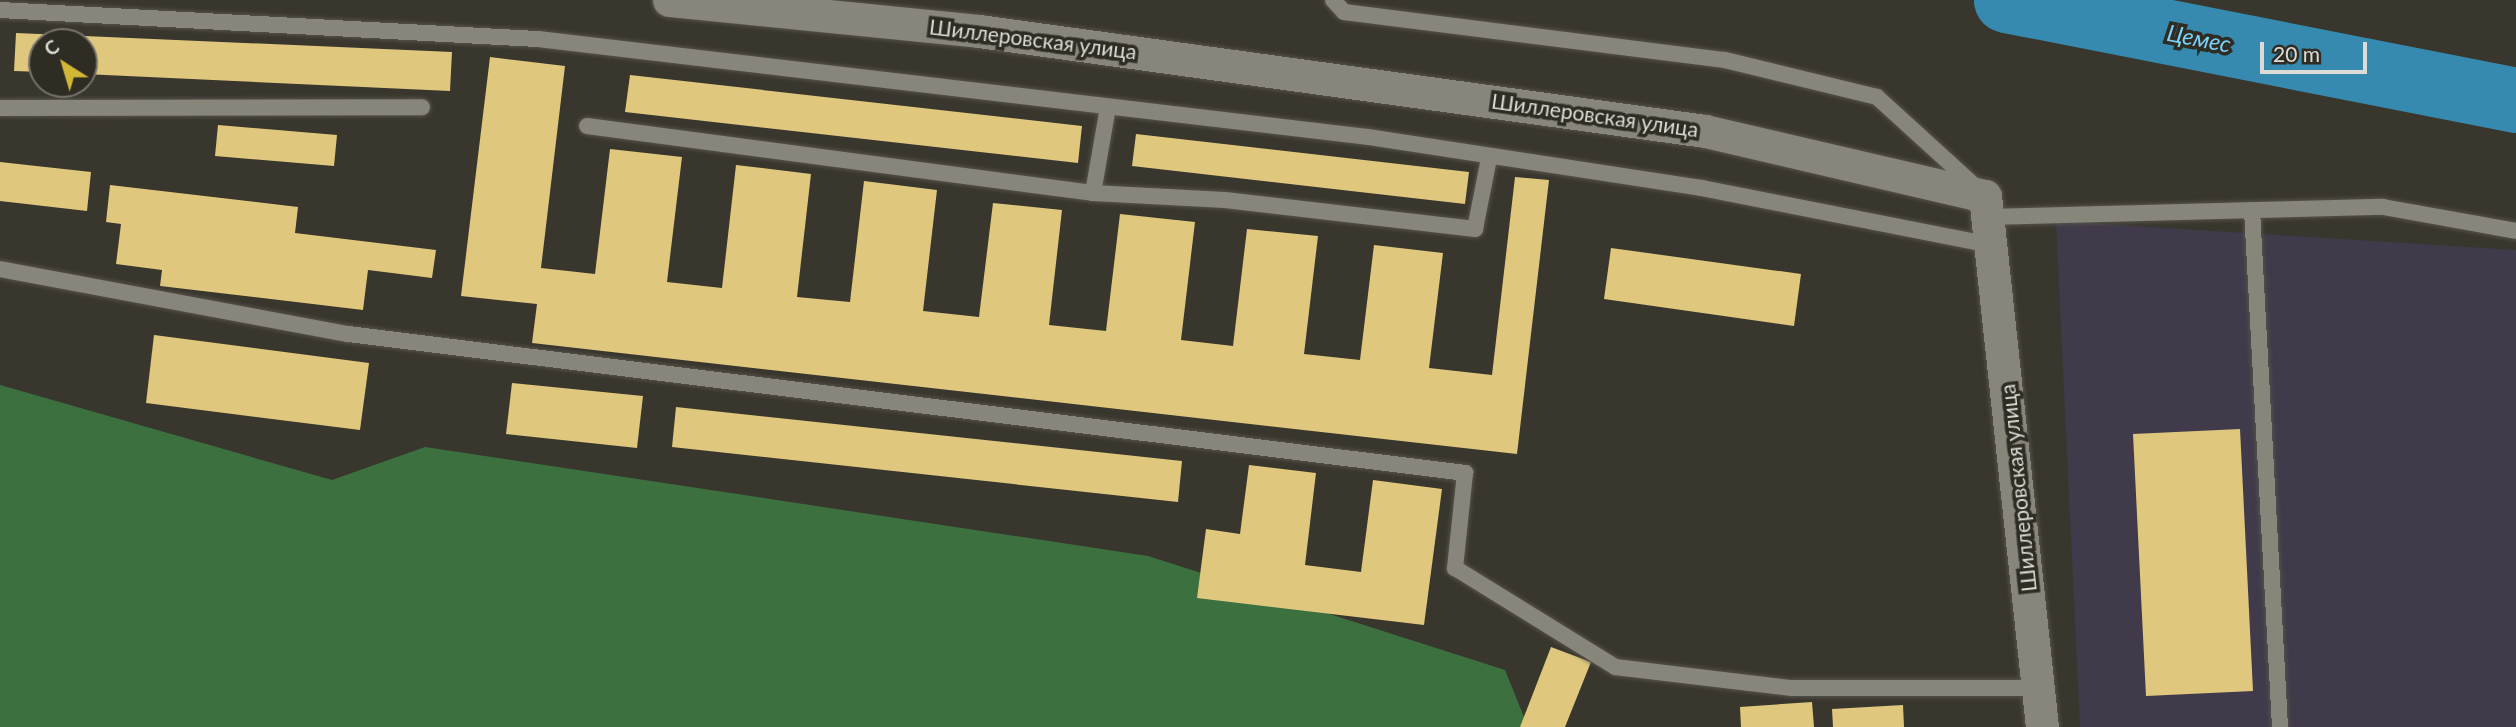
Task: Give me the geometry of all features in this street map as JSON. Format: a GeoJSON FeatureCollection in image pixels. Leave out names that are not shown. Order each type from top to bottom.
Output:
{"type":"FeatureCollection","features":[{"type":"Feature","properties":{"kind":"street","name":"Шиллеровская улица"},"geometry":{"type":"LineString","coordinates":[[669,0],[979,31],[1705,131],[1988,219],[2040,688],[2042,727]]}},
{"type":"Feature","properties":{"kind":"lane"},"geometry":{"type":"LineString","coordinates":[[1333,0],[1344,12],[1725,60],[1877,97],[1988,219]]}},
{"type":"Feature","properties":{"kind":"lane"},"geometry":{"type":"LineString","coordinates":[[0,10],[538,39],[1108,107],[1701,188],[1988,219],[2383,207],[2516,231]]}},
{"type":"Feature","properties":{"kind":"lane"},"geometry":{"type":"LineString","coordinates":[[0,108],[422,107]]}},
{"type":"Feature","properties":{"kind":"lane"},"geometry":{"type":"LineString","coordinates":[[1093,193],[1108,107]]}},
{"type":"Feature","properties":{"kind":"lane"},"geometry":{"type":"LineString","coordinates":[[587,126],[1093,193],[1225,200],[1475,229],[1489,158]]}},
{"type":"Feature","properties":{"kind":"lane"},"geometry":{"type":"LineString","coordinates":[[2252,210],[2280,727]]}},
{"type":"Feature","properties":{"kind":"lane"},"geometry":{"type":"LineString","coordinates":[[0,269],[348,334],[1465,473],[1455,568],[1615,667],[1792,688],[2040,688]]}},
{"type":"Feature","properties":{"kind":"shaded area"},"geometry":{"type":"Polygon","coordinates":[[[2056,221],[2516,250],[2516,727],[2080,727],[2056,221]]]}},
{"type":"Feature","properties":{"kind":"green space"},"geometry":{"type":"Polygon","coordinates":[[[0,385],[332,480],[425,447],[1148,556],[1505,670],[1528,727],[0,727],[0,385]]]}},
{"type":"Feature","properties":{"kind":"building"},"geometry":{"type":"Polygon","coordinates":[[[16,33],[28,34],[28,72],[14,71],[16,33]]]}},
{"type":"Feature","properties":{"kind":"building"},"geometry":{"type":"Polygon","coordinates":[[[98,37],[452,52],[450,91],[98,75],[98,37]]]}},
{"type":"Feature","properties":{"kind":"building"},"geometry":{"type":"Polygon","coordinates":[[[490,57],[565,66],[541,268],[595,274],[610,149],[682,157],[667,282],[722,288],[736,165],[811,174],[797,297],[850,302],[864,181],[937,190],[923,311],[979,317],[993,203],[1062,210],[1049,325],[1106,331],[1120,214],[1195,222],[1181,340],[1233,346],[1247,229],[1318,236],[1304,354],[1360,360],[1374,245],[1443,253],[1429,368],[1492,375],[1515,177],[1549,180],[1517,454],[532,343],[537,304],[461,296],[490,57]]]}},
{"type":"Feature","properties":{"kind":"building"},"geometry":{"type":"Polygon","coordinates":[[[630,75],[1082,126],[1078,163],[625,112],[630,75]]]}},
{"type":"Feature","properties":{"kind":"building"},"geometry":{"type":"Polygon","coordinates":[[[218,125],[337,135],[334,166],[215,156],[218,125]]]}},
{"type":"Feature","properties":{"kind":"building"},"geometry":{"type":"Polygon","coordinates":[[[1136,134],[1469,172],[1465,204],[1132,166],[1136,134]]]}},
{"type":"Feature","properties":{"kind":"building"},"geometry":{"type":"Polygon","coordinates":[[[0,162],[91,172],[87,211],[0,201],[0,162]]]}},
{"type":"Feature","properties":{"kind":"building"},"geometry":{"type":"Polygon","coordinates":[[[110,185],[298,207],[295,233],[436,250],[432,278],[368,270],[363,310],[160,286],[162,270],[116,264],[121,224],[106,222],[110,185]]]}},
{"type":"Feature","properties":{"kind":"building"},"geometry":{"type":"Polygon","coordinates":[[[1611,248],[1801,274],[1794,326],[1604,299],[1611,248]]]}},
{"type":"Feature","properties":{"kind":"building"},"geometry":{"type":"Polygon","coordinates":[[[154,335],[369,363],[360,430],[146,403],[154,335]]]}},
{"type":"Feature","properties":{"kind":"building"},"geometry":{"type":"Polygon","coordinates":[[[512,383],[643,396],[637,448],[506,434],[512,383]]]}},
{"type":"Feature","properties":{"kind":"building"},"geometry":{"type":"Polygon","coordinates":[[[676,407],[1182,461],[1178,502],[672,447],[676,407]]]}},
{"type":"Feature","properties":{"kind":"building"},"geometry":{"type":"Polygon","coordinates":[[[2240,429],[2253,691],[2146,696],[2133,434],[2240,429]]]}},
{"type":"Feature","properties":{"kind":"building"},"geometry":{"type":"Polygon","coordinates":[[[1249,465],[1316,473],[1305,565],[1361,572],[1373,480],[1442,489],[1424,625],[1197,598],[1206,529],[1240,534],[1249,465]]]}},
{"type":"Feature","properties":{"kind":"building"},"geometry":{"type":"Polygon","coordinates":[[[1551,647],[1591,662],[1565,727],[1520,727],[1551,647]]]}},
{"type":"Feature","properties":{"kind":"building"},"geometry":{"type":"Polygon","coordinates":[[[1812,702],[1814,727],[1741,727],[1740,707],[1812,702]]]}},
{"type":"Feature","properties":{"kind":"building"},"geometry":{"type":"Polygon","coordinates":[[[1903,705],[1904,727],[1833,727],[1832,709],[1903,705]]]}},
{"type":"Feature","properties":{"kind":"waterway","name":"Цемес"},"geometry":{"type":"LineString","coordinates":[[2006,0],[2516,100]]}}]}
